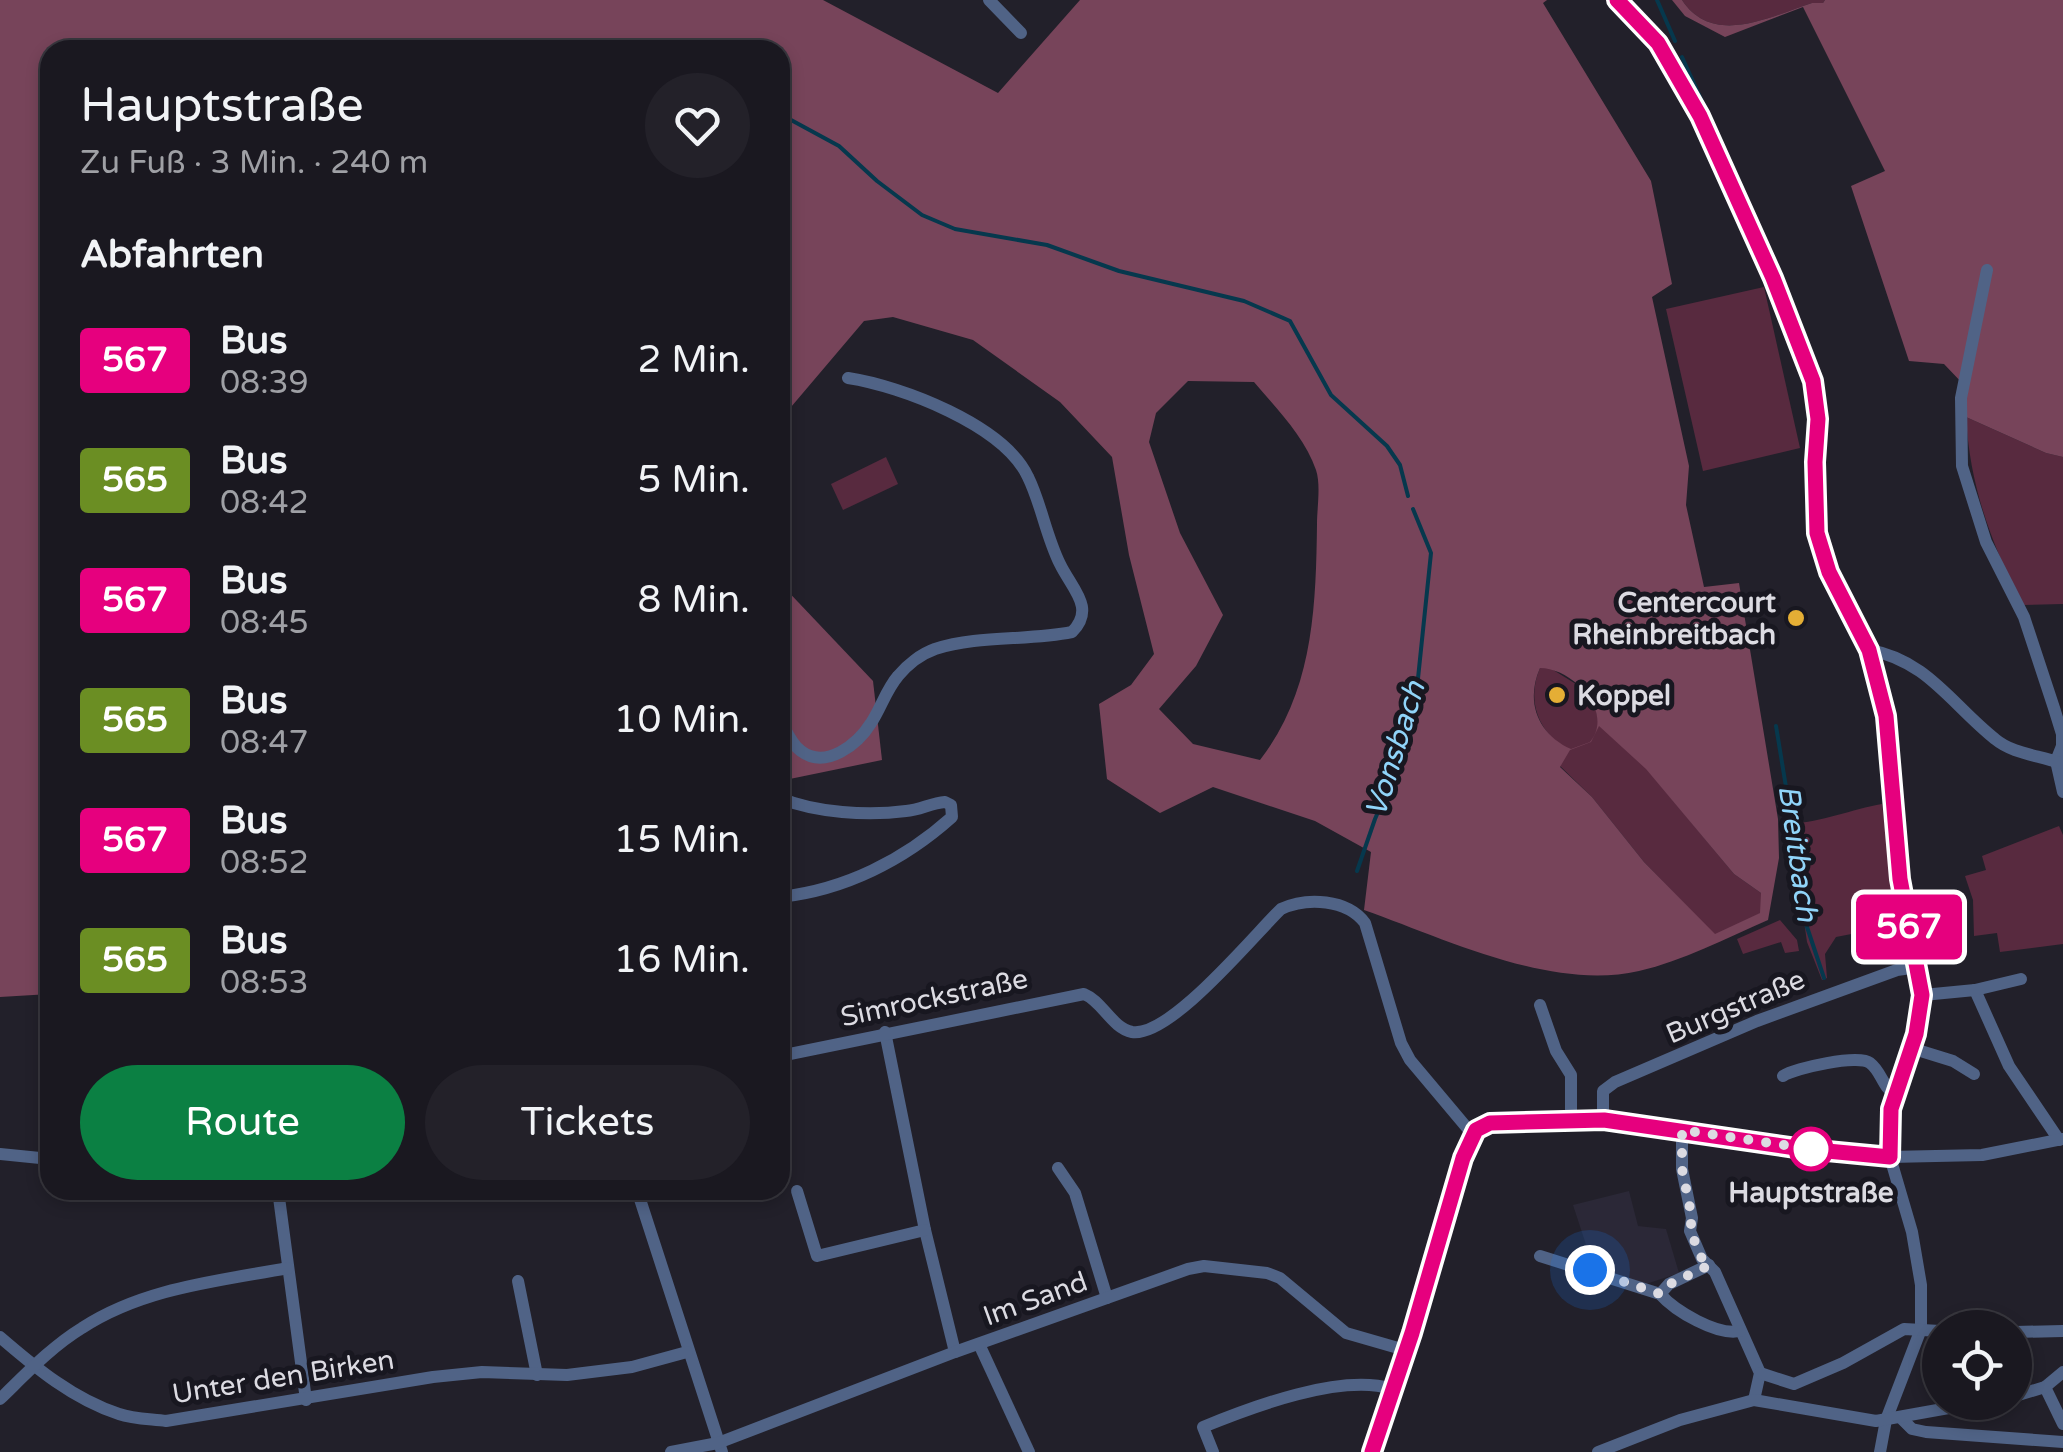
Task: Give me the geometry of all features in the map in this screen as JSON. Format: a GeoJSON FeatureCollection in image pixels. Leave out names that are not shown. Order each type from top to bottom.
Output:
{"type":"FeatureCollection","features":[{"type":"Feature","properties":{"kind":"street"},"geometry":{"type":"LineString","coordinates":[[989,0],[1021,33]]}},
{"type":"Feature","properties":{"kind":"street"},"geometry":{"type":"LineString","coordinates":[[1617,0],[1658,43],[1700,116],[1801,346],[1813,381],[1818,419],[1817,533],[1829,572],[1869,650],[1886,716],[1900,879],[1922,995],[1920,1020],[1895,1094],[1890,1157],[1912,1232],[1921,1285],[1921,1330],[1886,1420],[1880,1452]]}},
{"type":"Feature","properties":{"kind":"street"},"geometry":{"type":"LineString","coordinates":[[1988,270],[1960,398],[1962,466],[1986,542],[2024,617],[2054,708],[2062,734],[2063,792]]}},
{"type":"Feature","properties":{"kind":"street"},"geometry":{"type":"LineString","coordinates":[[790,736],[797,748],[809,756],[823,758],[844,750],[860,738],[897,676],[932,650],[988,639],[1072,632],[1085,607],[1060,564],[1028,477],[1016,458],[949,410],[896,388],[848,378]]}},
{"type":"Feature","properties":{"kind":"street"},"geometry":{"type":"LineString","coordinates":[[1869,650],[1911,664],[1938,683],[1996,740],[2011,749],[2060,763]]}},
{"type":"Feature","properties":{"kind":"street"},"geometry":{"type":"LineString","coordinates":[[790,801],[820,809],[882,812],[904,812],[945,802],[951,806],[952,817],[925,840],[876,869],[825,889],[790,895]]}},
{"type":"Feature","properties":{"kind":"street","name":"Simrockstraße"},"geometry":{"type":"LineString","coordinates":[[790,1054],[1084,994],[1098,1001],[1112,1018],[1132,1032],[1163,1022],[1188,1004],[1280,909],[1299,903],[1346,906],[1365,923],[1401,1043],[1410,1060],[1473,1135]]}},
{"type":"Feature","properties":{"kind":"street","name":"Burgstraße"},"geometry":{"type":"LineString","coordinates":[[1604,1120],[1604,1091],[1615,1082],[1757,1020],[1897,970],[1918,967]]}},
{"type":"Feature","properties":{"kind":"street"},"geometry":{"type":"LineString","coordinates":[[1922,995],[1975,990],[2021,979]]}},
{"type":"Feature","properties":{"kind":"street"},"geometry":{"type":"LineString","coordinates":[[1372,1452],[1463,1158],[1480,1126],[1604,1120],[1796,1148],[1890,1157],[1982,1155],[2059,1140],[2009,1066],[1975,990]]}},
{"type":"Feature","properties":{"kind":"street"},"geometry":{"type":"LineString","coordinates":[[1540,1005],[1556,1051],[1571,1075],[1571,1120]]}},
{"type":"Feature","properties":{"kind":"street"},"geometry":{"type":"LineString","coordinates":[[885,1032],[925,1230],[956,1352]]}},
{"type":"Feature","properties":{"kind":"street"},"geometry":{"type":"LineString","coordinates":[[1910,1048],[1953,1061],[1974,1074]]}},
{"type":"Feature","properties":{"kind":"street"},"geometry":{"type":"LineString","coordinates":[[1783,1076],[1798,1069],[1862,1059],[1871,1064],[1887,1090],[1895,1094]]}},
{"type":"Feature","properties":{"kind":"street"},"geometry":{"type":"LineString","coordinates":[[1682,1130],[1682,1169],[1692,1218],[1690,1230],[1760,1372],[1754,1400]]}},
{"type":"Feature","properties":{"kind":"street"},"geometry":{"type":"LineString","coordinates":[[0,1154],[40,1158]]}},
{"type":"Feature","properties":{"kind":"street"},"geometry":{"type":"LineString","coordinates":[[1058,1168],[1074,1193],[1107,1298]]}},
{"type":"Feature","properties":{"kind":"street"},"geometry":{"type":"LineString","coordinates":[[798,1190],[818,1256],[925,1230]]}},
{"type":"Feature","properties":{"kind":"street"},"geometry":{"type":"LineString","coordinates":[[279,1200],[306,1400]]}},
{"type":"Feature","properties":{"kind":"street"},"geometry":{"type":"LineString","coordinates":[[640,1200],[720,1448]]}},
{"type":"Feature","properties":{"kind":"street"},"geometry":{"type":"LineString","coordinates":[[1540,1256],[1660,1294],[1672,1305],[1729,1334],[1740,1332]]}},
{"type":"Feature","properties":{"kind":"street"},"geometry":{"type":"LineString","coordinates":[[1660,1294],[1670,1284],[1710,1265]]}},
{"type":"Feature","properties":{"kind":"street","name":"Im Sand"},"geometry":{"type":"LineString","coordinates":[[671,1452],[720,1448],[956,1352],[1204,1266],[1280,1278],[1346,1333],[1406,1350]]}},
{"type":"Feature","properties":{"kind":"street"},"geometry":{"type":"LineString","coordinates":[[0,1399],[84,1326],[143,1298],[288,1268]]}},
{"type":"Feature","properties":{"kind":"street"},"geometry":{"type":"LineString","coordinates":[[518,1281],[537,1375]]}},
{"type":"Feature","properties":{"kind":"street"},"geometry":{"type":"LineString","coordinates":[[1760,1372],[1794,1384],[1843,1363],[1904,1329],[1921,1330]]}},
{"type":"Feature","properties":{"kind":"street"},"geometry":{"type":"LineString","coordinates":[[2032,1332],[2063,1331]]}},
{"type":"Feature","properties":{"kind":"street","name":"Unter den Birken"},"geometry":{"type":"LineString","coordinates":[[0,1338],[76,1396],[121,1415],[166,1421],[433,1376],[482,1372],[537,1375],[632,1367],[688,1352]]}},
{"type":"Feature","properties":{"kind":"street"},"geometry":{"type":"LineString","coordinates":[[978,1344],[1028,1452]]}},
{"type":"Feature","properties":{"kind":"street"},"geometry":{"type":"LineString","coordinates":[[2032,1391],[2044,1387],[2063,1372]]}},
{"type":"Feature","properties":{"kind":"street"},"geometry":{"type":"LineString","coordinates":[[1214,1452],[1203,1427],[1255,1406],[1362,1383],[1392,1389]]}},
{"type":"Feature","properties":{"kind":"street"},"geometry":{"type":"LineString","coordinates":[[2044,1387],[2063,1424]]}},
{"type":"Feature","properties":{"kind":"street"},"geometry":{"type":"LineString","coordinates":[[1598,1452],[1680,1420],[1754,1400],[1876,1421],[1922,1414]]}},
{"type":"Feature","properties":{"kind":"street"},"geometry":{"type":"LineString","coordinates":[[1902,1418],[1912,1429],[1926,1432],[2063,1442]]}},
{"type":"Feature","properties":{"kind":"shaded area"},"geometry":{"type":"Polygon","coordinates":[[[0,0],[823,0],[998,93],[1080,0],[1547,0],[1543,3],[1651,181],[1672,284],[1652,297],[1689,466],[1686,505],[1704,587],[1739,583],[1778,819],[1779,858],[1768,920],[1688,955],[1639,971],[1570,974],[1535,968],[1499,959],[1364,910],[1371,852],[1315,821],[1213,787],[1160,813],[1107,779],[1099,704],[1131,685],[1154,654],[1129,555],[1112,457],[1060,402],[973,340],[893,317],[864,321],[790,408],[790,40],[40,40],[40,995],[0,997],[0,0]],[[1188,381],[1156,413],[1149,442],[1180,533],[1223,615],[1196,666],[1159,709],[1193,744],[1260,760],[1291,706],[1308,648],[1318,497],[1311,458],[1254,382],[1188,381]],[[1540,668],[1534,693],[1543,726],[1571,749],[1590,742],[1597,717],[1586,693],[1565,675],[1540,668]],[[1599,726],[1591,742],[1570,750],[1560,767],[1592,797],[1644,862],[1715,934],[1760,913],[1761,893],[1734,874],[1646,769],[1599,726]]]}},
{"type":"Feature","properties":{"kind":"shaded area"},"geometry":{"type":"Polygon","coordinates":[[[1672,0],[1682,0],[1695,14],[1725,25],[1760,21],[1812,3],[1823,3],[1825,0],[2063,0],[2063,457],[1966,417],[1964,385],[1944,364],[1909,361],[1851,186],[1885,171],[1803,7],[1725,37],[1685,16],[1672,0]]]}},
{"type":"Feature","properties":{"kind":"shaded area"},"geometry":{"type":"Polygon","coordinates":[[[1682,0],[1825,0],[1760,21],[1725,25],[1695,14],[1682,0]]]}},
{"type":"Feature","properties":{"kind":"shaded area"},"geometry":{"type":"Polygon","coordinates":[[[1764,287],[1800,448],[1703,471],[1666,309],[1764,287]]]}},
{"type":"Feature","properties":{"kind":"shaded area"},"geometry":{"type":"Polygon","coordinates":[[[1966,417],[2063,457],[2063,604],[2022,605],[1984,514],[1972,467],[1966,417]]]}},
{"type":"Feature","properties":{"kind":"shaded area"},"geometry":{"type":"Polygon","coordinates":[[[886,457],[898,484],[843,510],[831,484],[886,457]]]}},
{"type":"Feature","properties":{"kind":"shaded area"},"geometry":{"type":"Polygon","coordinates":[[[790,594],[873,681],[882,760],[790,779],[790,594]]]}},
{"type":"Feature","properties":{"kind":"shaded area"},"geometry":{"type":"Polygon","coordinates":[[[1540,668],[1550,668],[1584,689],[1595,706],[1599,725],[1646,768],[1734,874],[1761,893],[1761,913],[1715,935],[1644,862],[1592,797],[1560,766],[1558,743],[1544,727],[1536,709],[1536,678],[1540,668]]]}},
{"type":"Feature","properties":{"kind":"shaded area"},"geometry":{"type":"Polygon","coordinates":[[[1882,804],[1894,894],[1903,924],[1836,937],[1825,954],[1827,978],[1822,980],[1807,942],[1790,823],[1882,804]]]}},
{"type":"Feature","properties":{"kind":"shaded area"},"geometry":{"type":"Polygon","coordinates":[[[2059,826],[2063,835],[2063,944],[2000,952],[1997,933],[1974,936],[1973,900],[1965,876],[1986,870],[1982,856],[2059,826]]]}},
{"type":"Feature","properties":{"kind":"shaded area"},"geometry":{"type":"Polygon","coordinates":[[[1780,920],[1797,940],[1799,951],[1785,953],[1781,942],[1743,954],[1737,939],[1780,920]]]}},
{"type":"Feature","properties":{"kind":"shaded area"},"geometry":{"type":"Polygon","coordinates":[[[1629,1191],[1638,1226],[1666,1229],[1679,1273],[1646,1284],[1593,1266],[1573,1205],[1629,1191]]]}},
{"type":"Feature","properties":{"kind":"waterway","name":"Breitbach"},"geometry":{"type":"LineString","coordinates":[[1657,0],[1675,41]]}},
{"type":"Feature","properties":{"kind":"waterway","name":"Breitbach"},"geometry":{"type":"LineString","coordinates":[[1682,57],[1774,261]]}},
{"type":"Feature","properties":{"kind":"waterway"},"geometry":{"type":"LineString","coordinates":[[790,119],[839,146],[922,215],[955,229],[1047,245],[1119,271],[1244,301],[1290,321],[1331,395],[1387,446],[1400,465],[1408,496]]}},
{"type":"Feature","properties":{"kind":"waterway","name":"Vonsbach"},"geometry":{"type":"LineString","coordinates":[[1357,871],[1394,775],[1417,688],[1431,553],[1413,509]]}},
{"type":"Feature","properties":{"kind":"waterway","name":"Breitbach"},"geometry":{"type":"LineString","coordinates":[[1776,726],[1805,873],[1806,924],[1824,978]]}},
{"type":"Feature","properties":{"kind":"bus line","name":"567"},"geometry":{"type":"LineString","coordinates":[[1372,1452],[1412,1333],[1463,1158],[1480,1126],[1604,1120],[1796,1148],[1890,1157],[1891,1109],[1920,1020],[1922,995],[1900,879],[1886,716],[1869,650],[1829,572],[1817,533],[1818,419],[1813,381],[1773,278],[1700,116],[1658,43],[1617,0]]}},
{"type":"Feature","properties":{"kind":"place","name":"Centercourt Rheinbreitbach"},"geometry":{"type":"Point","coordinates":[1796,618]}},
{"type":"Feature","properties":{"kind":"place","name":"Koppel"},"geometry":{"type":"Point","coordinates":[1557,695]}},
{"type":"Feature","properties":{"kind":"place","name":"Hauptstraße"},"geometry":{"type":"Point","coordinates":[1811,1149]}},
{"type":"Feature","properties":{"kind":"route"},"geometry":{"type":"LineString","coordinates":[[1590,1270],[1660,1294],[1670,1284],[1710,1265],[1695,1247],[1690,1230],[1692,1218],[1682,1169],[1682,1130],[1811,1149]]}}]}
